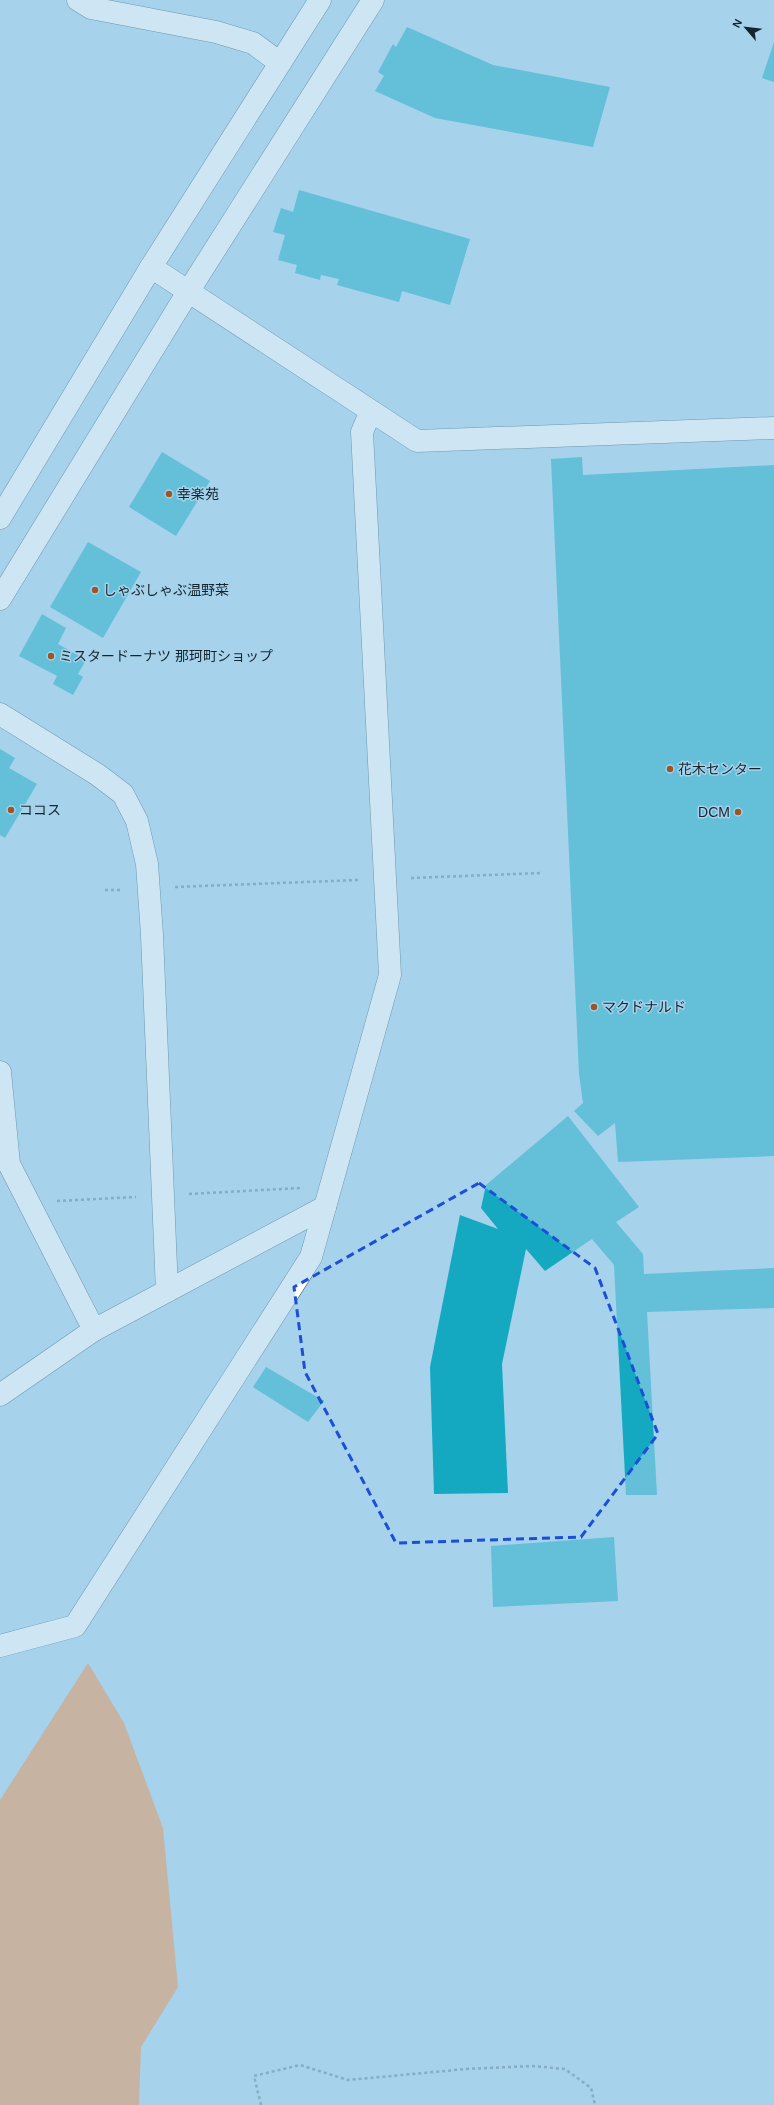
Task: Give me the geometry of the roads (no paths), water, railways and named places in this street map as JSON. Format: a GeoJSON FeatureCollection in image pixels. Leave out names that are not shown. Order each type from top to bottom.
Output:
{"type":"FeatureCollection","features":[{"type":"Feature","properties":{"kind":"street"},"geometry":{"type":"LineString","coordinates":[[78,0],[91,8],[216,32],[253,43],[280,63]]}},
{"type":"Feature","properties":{"kind":"street"},"geometry":{"type":"LineString","coordinates":[[0,518],[151,267],[320,0]]}},
{"type":"Feature","properties":{"kind":"street"},"geometry":{"type":"LineString","coordinates":[[0,599],[188,292],[372,0]]}},
{"type":"Feature","properties":{"kind":"street"},"geometry":{"type":"LineString","coordinates":[[151,267],[417,441],[774,428]]}},
{"type":"Feature","properties":{"kind":"street"},"geometry":{"type":"LineString","coordinates":[[0,1646],[75,1626],[311,1257],[390,975],[362,432],[371,411]]}},
{"type":"Feature","properties":{"kind":"street"},"geometry":{"type":"LineString","coordinates":[[0,714],[98,774],[123,794],[137,821],[147,864],[167,1292]]}},
{"type":"Feature","properties":{"kind":"street"},"geometry":{"type":"LineString","coordinates":[[0,1072],[10,1164],[94,1330]]}},
{"type":"Feature","properties":{"kind":"street"},"geometry":{"type":"LineString","coordinates":[[0,1395],[94,1330],[325,1208]]}},
{"type":"Feature","properties":{"kind":"place","name":"幸楽苑"},"geometry":{"type":"Point","coordinates":[169,494]}},
{"type":"Feature","properties":{"kind":"place","name":"しゃぶしゃぶ温野菜"},"geometry":{"type":"Point","coordinates":[95,590]}},
{"type":"Feature","properties":{"kind":"place","name":"ミスタードーナツ 那珂町ショップ"},"geometry":{"type":"Point","coordinates":[51,656]}},
{"type":"Feature","properties":{"kind":"place","name":"花木センター"},"geometry":{"type":"Point","coordinates":[670,769]}},
{"type":"Feature","properties":{"kind":"place","name":"ココス"},"geometry":{"type":"Point","coordinates":[11,810]}},
{"type":"Feature","properties":{"kind":"place","name":"DCM"},"geometry":{"type":"Point","coordinates":[738,812]}},
{"type":"Feature","properties":{"kind":"place","name":"マクドナルド"},"geometry":{"type":"Point","coordinates":[594,1007]}}]}
